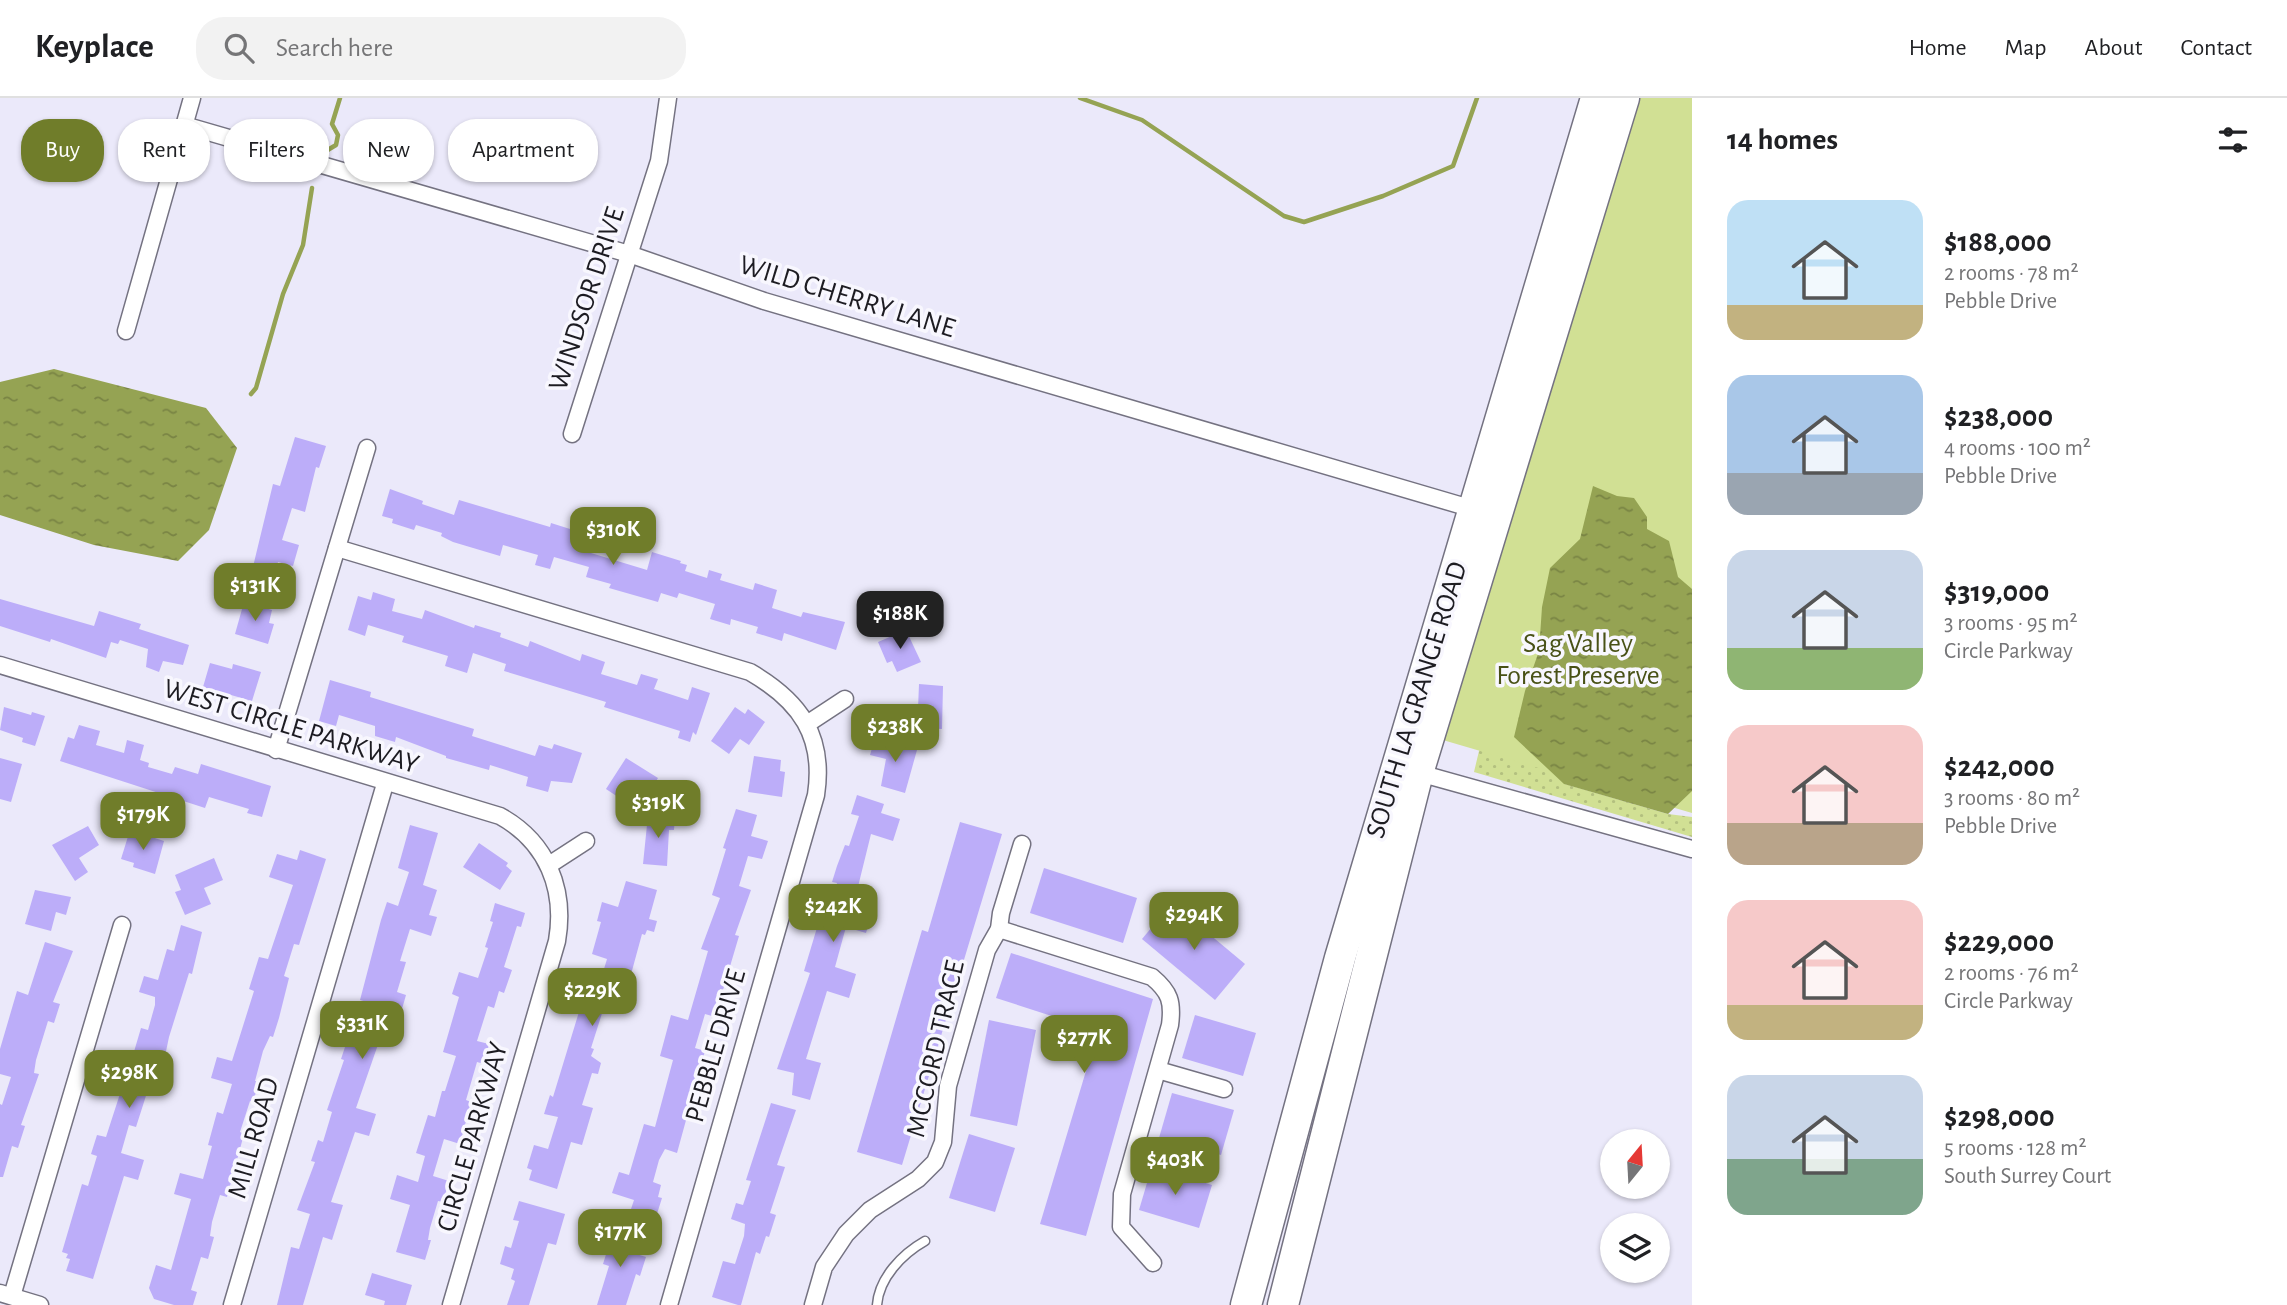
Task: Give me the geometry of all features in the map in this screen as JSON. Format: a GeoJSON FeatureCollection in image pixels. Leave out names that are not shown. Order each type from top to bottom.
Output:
{"type":"FeatureCollection","features":[{"type":"Feature","properties":{"kind":"highway","name":"SOUTH LA GRANGE ROAD"},"geometry":{"type":"LineString","coordinates":[[1485,512],[1596,98]]}},
{"type":"Feature","properties":{"kind":"highway","name":"SOUTH LA GRANGE ROAD"},"geometry":{"type":"LineString","coordinates":[[1246,1305],[1485,512],[1624,98]]}},
{"type":"Feature","properties":{"kind":"highway","name":"SOUTH LA GRANGE ROAD"},"geometry":{"type":"LineString","coordinates":[[1283,1305],[1335,1092],[1407,770]]}},
{"type":"Feature","properties":{"kind":"street"},"geometry":{"type":"LineString","coordinates":[[186,119],[192,98]]}},
{"type":"Feature","properties":{"kind":"street","name":"WINDSOR DRIVE"},"geometry":{"type":"LineString","coordinates":[[572,434],[659,161],[668,98]]}},
{"type":"Feature","properties":{"kind":"street","name":"WILD CHERRY LANE"},"geometry":{"type":"LineString","coordinates":[[210,132],[629,254],[764,301],[1485,512]]}},
{"type":"Feature","properties":{"kind":"street"},"geometry":{"type":"LineString","coordinates":[[126,331],[168,182]]}},
{"type":"Feature","properties":{"kind":"street"},"geometry":{"type":"LineString","coordinates":[[276,750],[367,448]]}},
{"type":"Feature","properties":{"kind":"street","name":"PEBBLE DRIVE"},"geometry":{"type":"LineString","coordinates":[[337,548],[750,672],[774,685],[794,705],[807,724],[816,745],[820,770],[816,795],[669,1305]]}},
{"type":"Feature","properties":{"kind":"street","name":"WEST CIRCLE PARKWAY"},"geometry":{"type":"LineString","coordinates":[[0,665],[386,784],[500,816],[519,827],[549,865]]}},
{"type":"Feature","properties":{"kind":"street"},"geometry":{"type":"LineString","coordinates":[[807,724],[845,699]]}},
{"type":"Feature","properties":{"kind":"street"},"geometry":{"type":"LineString","coordinates":[[1407,770],[1692,849]]}},
{"type":"Feature","properties":{"kind":"street","name":"MILL ROAD"},"geometry":{"type":"LineString","coordinates":[[232,1305],[386,784]]}},
{"type":"Feature","properties":{"kind":"street"},"geometry":{"type":"LineString","coordinates":[[549,865],[586,841]]}},
{"type":"Feature","properties":{"kind":"street","name":"MCCORD TRACE"},"geometry":{"type":"LineString","coordinates":[[813,1305],[824,1267],[846,1234],[870,1210],[918,1179],[934,1162],[943,1142],[948,1086],[987,950],[999,929],[1001,913],[1022,844]]}},
{"type":"Feature","properties":{"kind":"street","name":"CIRCLE PARKWAY"},"geometry":{"type":"LineString","coordinates":[[451,1305],[557,941],[561,916],[558,891],[549,865]]}},
{"type":"Feature","properties":{"kind":"street"},"geometry":{"type":"LineString","coordinates":[[40,1305],[3,1294],[122,925]]}},
{"type":"Feature","properties":{"kind":"street"},"geometry":{"type":"LineString","coordinates":[[999,929],[1152,977],[1166,989],[1172,1005],[1158,1070],[1122,1194],[1121,1227],[1153,1264]]}},
{"type":"Feature","properties":{"kind":"street"},"geometry":{"type":"LineString","coordinates":[[1158,1070],[1224,1089]]}},
{"type":"Feature","properties":{"kind":"lane"},"geometry":{"type":"LineString","coordinates":[[877,1305],[878,1294],[893,1267],[911,1249],[925,1241]]}},
{"type":"Feature","properties":{"kind":"green space","name":"Sag Valley Forest Preserve"},"geometry":{"type":"Polygon","coordinates":[[[1631,98],[1692,98],[1692,813],[1436,738],[1631,98]]]}},
{"type":"Feature","properties":{"kind":"green space"},"geometry":{"type":"Polygon","coordinates":[[[1484,730],[1514,737],[1565,784],[1668,814],[1692,817],[1692,837],[1474,772],[1484,730]]]}},
{"type":"Feature","properties":{"kind":"water"},"geometry":{"type":"Polygon","coordinates":[[[54,369],[206,408],[237,448],[209,530],[178,561],[94,545],[0,515],[0,382],[54,369]]]}},
{"type":"Feature","properties":{"kind":"water"},"geometry":{"type":"Polygon","coordinates":[[[1593,486],[1617,496],[1634,498],[1647,517],[1647,529],[1669,541],[1678,577],[1692,589],[1692,791],[1668,814],[1564,784],[1514,737],[1525,691],[1539,651],[1542,607],[1550,568],[1580,539],[1593,486]]]}},
{"type":"Feature","properties":{"kind":"building"},"geometry":{"type":"Polygon","coordinates":[[[295,437],[326,446],[319,468],[316,467],[305,512],[292,508],[282,540],[299,545],[293,566],[278,562],[272,585],[250,579],[273,484],[280,486],[295,437]]]}},
{"type":"Feature","properties":{"kind":"building"},"geometry":{"type":"Polygon","coordinates":[[[390,489],[454,515],[459,500],[550,527],[551,523],[570,529],[572,522],[584,526],[587,530],[581,550],[647,570],[652,552],[681,561],[680,563],[687,565],[685,571],[707,578],[709,570],[722,574],[720,580],[753,590],[755,583],[777,590],[772,608],[801,617],[803,612],[845,622],[836,650],[784,633],[782,641],[756,633],[758,627],[731,619],[730,625],[710,619],[715,604],[679,593],[677,598],[661,593],[658,602],[609,588],[611,584],[586,577],[589,567],[554,557],[550,569],[535,565],[538,555],[503,545],[500,556],[453,542],[441,536],[442,533],[416,525],[414,530],[392,523],[393,519],[382,516],[390,489]]]}},
{"type":"Feature","properties":{"kind":"building"},"geometry":{"type":"Polygon","coordinates":[[[373,592],[395,599],[392,611],[422,619],[425,610],[474,628],[475,625],[501,633],[500,637],[528,647],[530,641],[580,661],[582,654],[605,662],[601,674],[637,685],[641,674],[658,679],[654,689],[688,700],[692,687],[710,693],[696,735],[693,732],[690,742],[678,738],[680,731],[604,707],[606,702],[504,671],[506,664],[473,653],[467,673],[445,666],[448,656],[402,642],[404,636],[368,625],[365,636],[348,630],[358,596],[371,600],[373,592]]]}},
{"type":"Feature","properties":{"kind":"building"},"geometry":{"type":"Polygon","coordinates":[[[0,599],[94,626],[99,611],[141,624],[139,629],[189,645],[183,665],[163,661],[159,672],[146,667],[148,649],[120,640],[118,644],[111,642],[106,658],[51,639],[50,642],[0,626],[0,599]]]}},
{"type":"Feature","properties":{"kind":"building"},"geometry":{"type":"Polygon","coordinates":[[[244,602],[272,610],[269,623],[274,624],[268,644],[235,634],[244,602]]]}},
{"type":"Feature","properties":{"kind":"building"},"geometry":{"type":"Polygon","coordinates":[[[906,630],[921,662],[897,672],[892,661],[887,663],[878,642],[906,630]]]}},
{"type":"Feature","properties":{"kind":"building"},"geometry":{"type":"Polygon","coordinates":[[[210,663],[232,669],[233,664],[261,672],[252,701],[203,687],[210,663]]]}},
{"type":"Feature","properties":{"kind":"building"},"geometry":{"type":"Polygon","coordinates":[[[330,680],[371,692],[370,697],[474,729],[472,736],[535,756],[539,745],[552,749],[554,744],[582,753],[572,783],[551,781],[548,792],[526,786],[528,777],[490,765],[489,770],[446,758],[396,737],[395,742],[375,736],[375,726],[339,715],[336,726],[319,721],[330,680]]]}},
{"type":"Feature","properties":{"kind":"building"},"geometry":{"type":"Polygon","coordinates":[[[919,684],[943,686],[942,729],[896,727],[897,708],[918,709],[919,684]]]}},
{"type":"Feature","properties":{"kind":"building"},"geometry":{"type":"Polygon","coordinates":[[[4,707],[45,716],[35,746],[22,742],[23,738],[0,730],[4,707]]]}},
{"type":"Feature","properties":{"kind":"building"},"geometry":{"type":"Polygon","coordinates":[[[735,707],[745,714],[748,709],[765,722],[749,745],[740,739],[729,754],[711,741],[735,707]]]}},
{"type":"Feature","properties":{"kind":"building"},"geometry":{"type":"Polygon","coordinates":[[[79,725],[100,731],[96,745],[124,753],[127,740],[144,745],[140,760],[149,763],[148,767],[172,774],[175,767],[198,774],[201,764],[271,786],[262,817],[247,813],[249,809],[209,797],[205,808],[60,761],[68,737],[74,739],[79,725]]]}},
{"type":"Feature","properties":{"kind":"building"},"geometry":{"type":"Polygon","coordinates":[[[875,738],[917,750],[905,793],[881,786],[886,759],[870,755],[875,738]]]}},
{"type":"Feature","properties":{"kind":"building"},"geometry":{"type":"Polygon","coordinates":[[[754,756],[781,760],[780,771],[785,772],[782,797],[748,792],[754,756]]]}},
{"type":"Feature","properties":{"kind":"building"},"geometry":{"type":"Polygon","coordinates":[[[0,758],[22,764],[11,802],[0,799],[0,758]]]}},
{"type":"Feature","properties":{"kind":"building"},"geometry":{"type":"Polygon","coordinates":[[[626,758],[658,778],[644,801],[627,790],[621,799],[606,789],[626,758]]]}},
{"type":"Feature","properties":{"kind":"building"},"geometry":{"type":"Polygon","coordinates":[[[857,795],[884,804],[881,813],[900,819],[893,841],[871,834],[853,907],[872,913],[866,933],[846,927],[835,967],[856,974],[849,998],[827,991],[806,1059],[821,1063],[810,1100],[792,1095],[794,1073],[777,1069],[810,973],[804,971],[822,911],[828,912],[837,883],[832,882],[837,866],[845,845],[849,846],[859,816],[851,814],[857,795]]]}},
{"type":"Feature","properties":{"kind":"building"},"geometry":{"type":"Polygon","coordinates":[[[736,809],[757,815],[751,836],[768,841],[762,859],[748,856],[739,886],[751,890],[735,935],[739,936],[723,990],[720,989],[712,1016],[705,1014],[695,1048],[705,1051],[677,1153],[665,1149],[659,1160],[653,1182],[661,1185],[658,1197],[662,1198],[656,1217],[631,1209],[634,1200],[612,1193],[619,1172],[629,1175],[644,1124],[655,1127],[673,1060],[660,1056],[671,1015],[688,1020],[708,951],[701,949],[720,898],[712,895],[736,809]]]}},
{"type":"Feature","properties":{"kind":"building"},"geometry":{"type":"Polygon","coordinates":[[[648,815],[675,817],[674,830],[669,830],[667,866],[643,864],[648,815]]]}},
{"type":"Feature","properties":{"kind":"building"},"geometry":{"type":"Polygon","coordinates":[[[960,822],[1002,834],[902,1165],[857,1152],[922,930],[928,932],[960,822]]]}},
{"type":"Feature","properties":{"kind":"building"},"geometry":{"type":"Polygon","coordinates":[[[410,825],[438,833],[423,885],[437,890],[429,915],[437,917],[431,936],[410,929],[400,961],[406,962],[397,992],[406,995],[394,1037],[382,1033],[356,1108],[376,1114],[369,1136],[355,1132],[331,1202],[343,1205],[332,1240],[323,1237],[303,1305],[277,1305],[291,1247],[299,1249],[310,1214],[297,1210],[315,1162],[311,1161],[318,1140],[323,1142],[332,1112],[327,1110],[344,1060],[341,1059],[348,1038],[358,1042],[370,1003],[360,1000],[381,920],[387,902],[398,906],[409,872],[398,868],[410,825]]]}},
{"type":"Feature","properties":{"kind":"building"},"geometry":{"type":"Polygon","coordinates":[[[88,826],[99,845],[79,858],[88,872],[75,881],[52,845],[88,826]]]}},
{"type":"Feature","properties":{"kind":"building"},"geometry":{"type":"Polygon","coordinates":[[[130,830],[164,841],[155,874],[133,867],[134,863],[121,859],[130,830]]]}},
{"type":"Feature","properties":{"kind":"building"},"geometry":{"type":"Polygon","coordinates":[[[479,843],[508,863],[506,866],[512,871],[500,890],[463,867],[479,843]]]}},
{"type":"Feature","properties":{"kind":"building"},"geometry":{"type":"Polygon","coordinates":[[[300,850],[326,859],[299,945],[294,944],[284,976],[289,978],[279,1018],[273,1037],[270,1036],[263,1051],[255,1081],[259,1082],[240,1132],[244,1134],[227,1197],[220,1195],[212,1222],[210,1236],[214,1237],[208,1259],[201,1257],[191,1290],[197,1292],[193,1305],[174,1305],[154,1299],[149,1288],[156,1265],[171,1270],[191,1199],[174,1194],[180,1173],[203,1179],[217,1112],[223,1114],[232,1084],[211,1078],[217,1057],[232,1061],[254,991],[249,989],[259,957],[268,959],[293,885],[269,877],[277,854],[297,860],[300,850]]]}},
{"type":"Feature","properties":{"kind":"building"},"geometry":{"type":"Polygon","coordinates":[[[214,858],[223,880],[204,888],[211,904],[185,915],[175,892],[181,890],[175,875],[214,858]]]}},
{"type":"Feature","properties":{"kind":"building"},"geometry":{"type":"Polygon","coordinates":[[[1044,868],[1137,898],[1123,943],[1030,913],[1044,868]]]}},
{"type":"Feature","properties":{"kind":"building"},"geometry":{"type":"Polygon","coordinates":[[[626,881],[657,890],[649,919],[657,921],[654,932],[647,930],[645,935],[642,934],[627,989],[611,985],[591,1048],[594,1049],[591,1056],[601,1063],[598,1074],[592,1073],[582,1105],[593,1108],[582,1145],[571,1142],[557,1189],[529,1180],[532,1170],[527,1168],[534,1145],[548,1149],[558,1117],[544,1114],[550,1095],[553,1097],[582,1002],[577,1000],[582,987],[597,992],[607,959],[592,954],[601,922],[597,921],[602,902],[618,907],[626,881]]]}},
{"type":"Feature","properties":{"kind":"building"},"geometry":{"type":"Polygon","coordinates":[[[35,890],[71,897],[66,915],[56,912],[51,931],[25,924],[35,890]]]}},
{"type":"Feature","properties":{"kind":"building"},"geometry":{"type":"Polygon","coordinates":[[[495,903],[525,913],[521,927],[517,926],[504,967],[512,970],[504,993],[499,991],[494,1008],[488,1006],[477,1041],[489,1044],[484,1064],[477,1062],[466,1100],[471,1102],[460,1144],[444,1139],[433,1176],[449,1181],[443,1202],[438,1201],[425,1260],[396,1252],[410,1205],[390,1199],[397,1175],[418,1182],[425,1156],[416,1153],[428,1115],[435,1117],[456,1056],[443,1052],[459,997],[452,994],[459,972],[478,978],[488,948],[485,947],[493,922],[490,921],[495,903]]]}},
{"type":"Feature","properties":{"kind":"building"},"geometry":{"type":"Polygon","coordinates":[[[1172,903],[1245,964],[1215,1000],[1142,939],[1172,903]]]}},
{"type":"Feature","properties":{"kind":"building"},"geometry":{"type":"Polygon","coordinates":[[[181,925],[202,932],[192,974],[189,973],[169,1037],[164,1061],[172,1064],[168,1077],[152,1077],[136,1127],[129,1125],[121,1153],[144,1160],[138,1180],[124,1176],[93,1279],[66,1271],[70,1259],[66,1258],[68,1254],[62,1252],[82,1184],[88,1186],[97,1156],[91,1154],[97,1135],[106,1137],[128,1069],[120,1067],[124,1052],[133,1055],[141,1028],[148,1030],[155,997],[139,992],[144,976],[158,980],[167,949],[174,951],[181,925]]]}},
{"type":"Feature","properties":{"kind":"building"},"geometry":{"type":"Polygon","coordinates":[[[45,942],[73,951],[53,1002],[60,1004],[54,1023],[48,1021],[36,1060],[34,1073],[39,1074],[21,1125],[25,1126],[18,1148],[12,1146],[3,1177],[0,1177],[0,1104],[2,1105],[11,1077],[0,1074],[0,1049],[17,991],[28,995],[45,942]]]}},
{"type":"Feature","properties":{"kind":"building"},"geometry":{"type":"Polygon","coordinates":[[[1011,953],[1153,999],[1086,1236],[1040,1224],[1098,1031],[996,998],[1011,953]]]}},
{"type":"Feature","properties":{"kind":"building"},"geometry":{"type":"Polygon","coordinates":[[[1195,1015],[1256,1033],[1243,1076],[1182,1058],[1195,1015]]]}},
{"type":"Feature","properties":{"kind":"building"},"geometry":{"type":"Polygon","coordinates":[[[989,1020],[1036,1030],[1017,1126],[970,1116],[989,1020]]]}},
{"type":"Feature","properties":{"kind":"building"},"geometry":{"type":"Polygon","coordinates":[[[1172,1093],[1234,1110],[1221,1155],[1159,1138],[1172,1093]]]}},
{"type":"Feature","properties":{"kind":"building"},"geometry":{"type":"Polygon","coordinates":[[[771,1103],[796,1110],[777,1165],[785,1167],[770,1213],[776,1215],[760,1254],[756,1252],[741,1305],[738,1305],[712,1297],[723,1261],[735,1264],[744,1236],[745,1224],[731,1219],[736,1203],[743,1205],[751,1181],[746,1180],[771,1103]]]}},
{"type":"Feature","properties":{"kind":"building"},"geometry":{"type":"Polygon","coordinates":[[[969,1134],[1015,1148],[995,1212],[949,1198],[969,1134]]]}},
{"type":"Feature","properties":{"kind":"building"},"geometry":{"type":"Polygon","coordinates":[[[1152,1166],[1212,1185],[1199,1228],[1139,1210],[1152,1166]]]}},
{"type":"Feature","properties":{"kind":"building"},"geometry":{"type":"Polygon","coordinates":[[[519,1201],[565,1214],[556,1245],[548,1243],[529,1305],[507,1305],[515,1281],[511,1279],[514,1269],[500,1264],[505,1246],[511,1248],[519,1221],[513,1220],[519,1201]]]}},
{"type":"Feature","properties":{"kind":"building"},"geometry":{"type":"Polygon","coordinates":[[[624,1228],[634,1231],[630,1252],[646,1257],[640,1276],[636,1274],[626,1305],[597,1305],[609,1266],[603,1264],[614,1229],[622,1231],[624,1228]]]}},
{"type":"Feature","properties":{"kind":"building"},"geometry":{"type":"Polygon","coordinates":[[[372,1273],[412,1285],[406,1305],[384,1305],[385,1301],[365,1295],[372,1273]]]}},
{"type":"Feature","properties":{"kind":"waterway"},"geometry":{"type":"LineString","coordinates":[[329,149],[336,145],[338,135],[332,124],[340,98]]}},
{"type":"Feature","properties":{"kind":"waterway"},"geometry":{"type":"LineString","coordinates":[[1080,98],[1142,120],[1284,216],[1304,222],[1383,196],[1453,166],[1477,98]]}},
{"type":"Feature","properties":{"kind":"waterway"},"geometry":{"type":"LineString","coordinates":[[251,394],[256,388],[283,294],[303,245],[312,188]]}}]}
